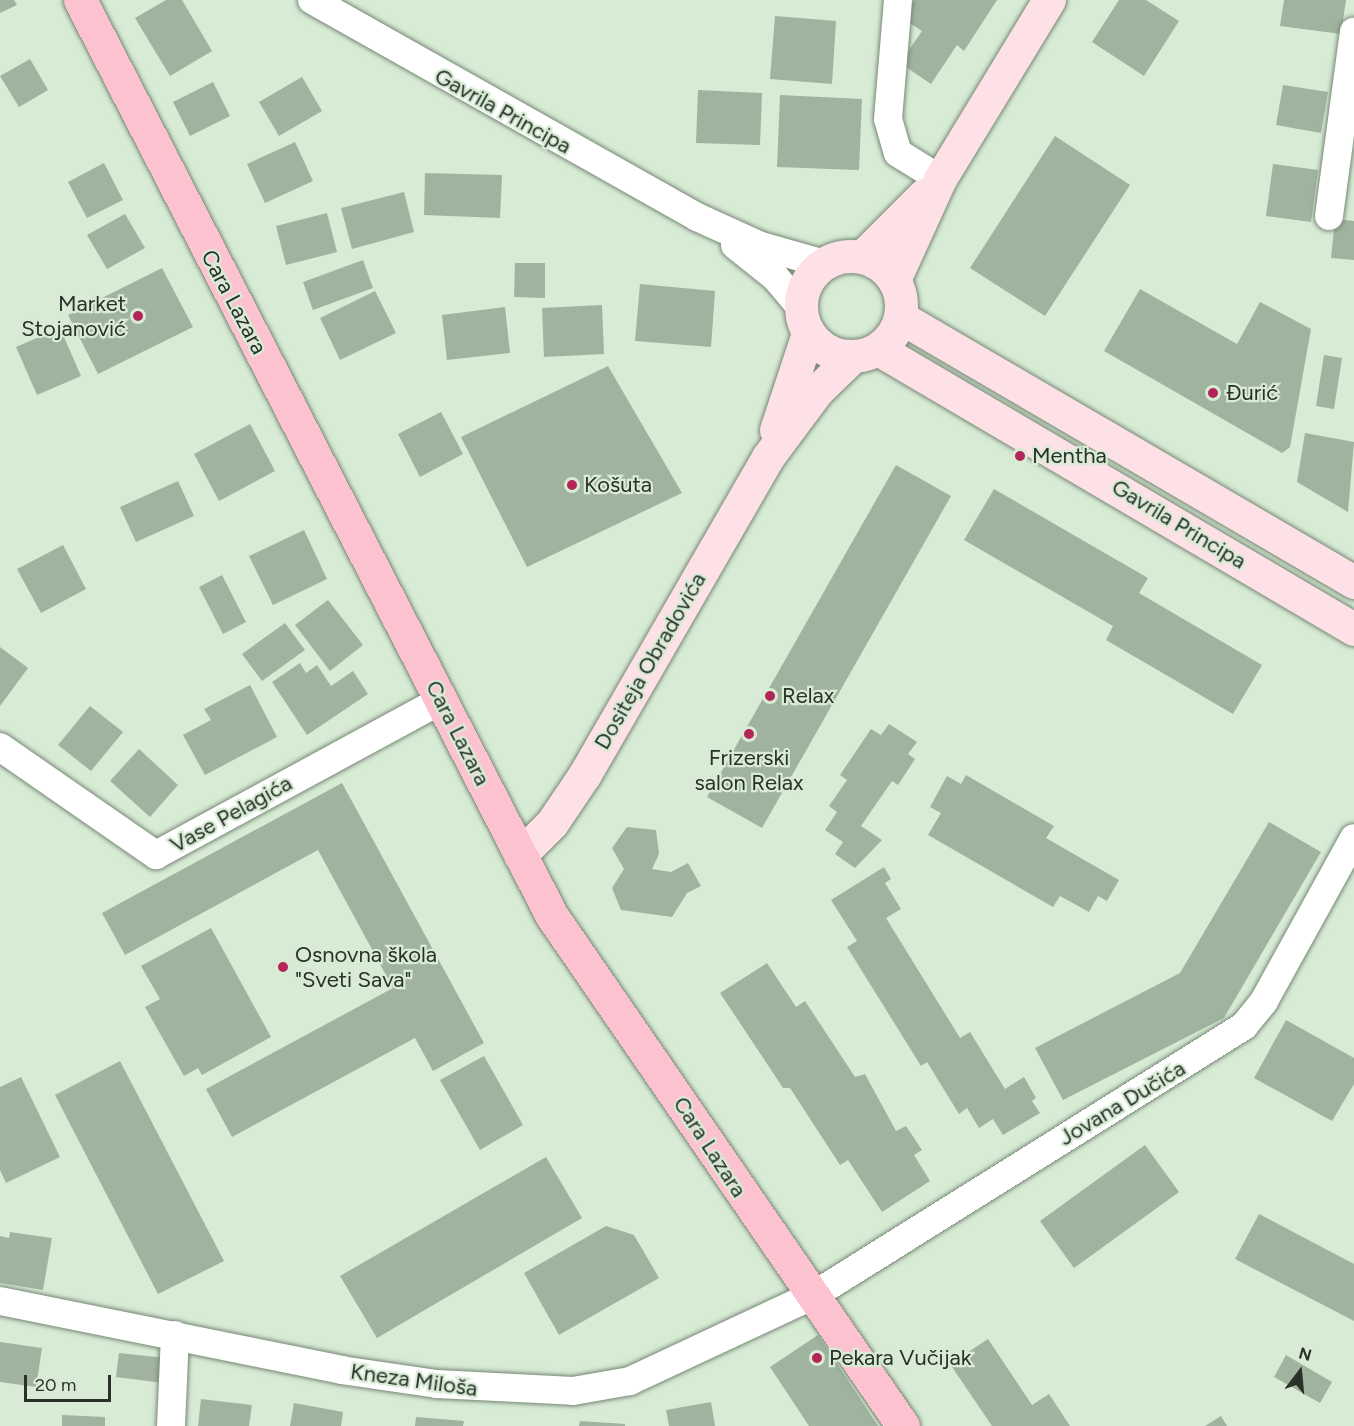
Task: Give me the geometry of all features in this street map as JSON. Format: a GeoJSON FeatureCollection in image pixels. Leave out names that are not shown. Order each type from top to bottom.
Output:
{"type":"FeatureCollection","features":[{"type":"Feature","properties":{"kind":"main road","name":"Cara Lazara"},"geometry":{"type":"LineString","coordinates":[[80,0],[552,916],[903,1426]]}},
{"type":"Feature","properties":{"kind":"street","name":"Gavrila Principa"},"geometry":{"type":"LineString","coordinates":[[312,0],[697,217],[761,246],[824,264]]}},
{"type":"Feature","properties":{"kind":"street"},"geometry":{"type":"LineString","coordinates":[[898,0],[888,119],[898,153],[940,179]]}},
{"type":"Feature","properties":{"kind":"street"},"geometry":{"type":"LineString","coordinates":[[940,179],[862,257],[824,264],[806,283],[805,321],[828,351],[865,352],[900,317],[894,280],[940,179],[1049,0]]}},
{"type":"Feature","properties":{"kind":"street"},"geometry":{"type":"LineString","coordinates":[[1329,216],[1354,32]]}},
{"type":"Feature","properties":{"kind":"street","name":"Gavrila Principa"},"geometry":{"type":"LineString","coordinates":[[697,217],[776,278],[805,321]]}},
{"type":"Feature","properties":{"kind":"street"},"geometry":{"type":"LineString","coordinates":[[862,257],[894,280]]}},
{"type":"Feature","properties":{"kind":"street","name":"Gavrila Principa"},"geometry":{"type":"LineString","coordinates":[[900,317],[1354,582]]}},
{"type":"Feature","properties":{"kind":"street","name":"Dositeja Obradovića"},"geometry":{"type":"LineString","coordinates":[[768,458],[805,321]]}},
{"type":"Feature","properties":{"kind":"street","name":"Gavrila Principa"},"geometry":{"type":"LineString","coordinates":[[865,352],[1354,629]]}},
{"type":"Feature","properties":{"kind":"street","name":"Dositeja Obradovića"},"geometry":{"type":"LineString","coordinates":[[520,855],[552,823],[585,774],[768,458],[817,391],[865,352]]}},
{"type":"Feature","properties":{"kind":"street","name":"Vase Pelagića"},"geometry":{"type":"LineString","coordinates":[[0,747],[156,855],[441,700]]}},
{"type":"Feature","properties":{"kind":"street","name":"Jovana Dučića"},"geometry":{"type":"LineString","coordinates":[[814,1295],[1244,1026],[1264,1001],[1354,838]]}},
{"type":"Feature","properties":{"kind":"street","name":"Kneza Miloša"},"geometry":{"type":"LineString","coordinates":[[0,1301],[416,1381],[506,1391],[573,1391],[659,1369],[814,1295]]}},
{"type":"Feature","properties":{"kind":"street"},"geometry":{"type":"LineString","coordinates":[[171,1426],[175,1335]]}},
{"type":"Feature","properties":{"kind":"building"},"geometry":{"type":"Polygon","coordinates":[[[0,0],[14,0],[17,5],[0,13],[0,0]]]}},
{"type":"Feature","properties":{"kind":"building"},"geometry":{"type":"Polygon","coordinates":[[[166,0],[182,0],[212,51],[170,76],[135,18],[166,0]]]}},
{"type":"Feature","properties":{"kind":"building"},"geometry":{"type":"Polygon","coordinates":[[[914,0],[997,0],[964,51],[957,45],[931,84],[900,63],[922,31],[902,18],[914,0]]]}},
{"type":"Feature","properties":{"kind":"building"},"geometry":{"type":"Polygon","coordinates":[[[1119,0],[1146,0],[1179,21],[1144,76],[1092,42],[1119,0]]]}},
{"type":"Feature","properties":{"kind":"building"},"geometry":{"type":"Polygon","coordinates":[[[1284,0],[1346,0],[1341,34],[1280,26],[1284,0]]]}},
{"type":"Feature","properties":{"kind":"building"},"geometry":{"type":"Polygon","coordinates":[[[775,16],[836,21],[832,84],[770,79],[775,16]]]}},
{"type":"Feature","properties":{"kind":"building"},"geometry":{"type":"Polygon","coordinates":[[[30,59],[48,90],[19,107],[0,76],[30,59]]]}},
{"type":"Feature","properties":{"kind":"building"},"geometry":{"type":"Polygon","coordinates":[[[302,77],[322,111],[279,136],[259,102],[302,77]]]}},
{"type":"Feature","properties":{"kind":"building"},"geometry":{"type":"Polygon","coordinates":[[[213,82],[230,116],[190,136],[173,102],[213,82]]]}},
{"type":"Feature","properties":{"kind":"building"},"geometry":{"type":"Polygon","coordinates":[[[1283,85],[1328,92],[1321,133],[1276,125],[1283,85]]]}},
{"type":"Feature","properties":{"kind":"building"},"geometry":{"type":"Polygon","coordinates":[[[698,90],[762,93],[760,145],[696,143],[698,90]]]}},
{"type":"Feature","properties":{"kind":"building"},"geometry":{"type":"Polygon","coordinates":[[[780,95],[862,99],[859,170],[777,167],[780,95]]]}},
{"type":"Feature","properties":{"kind":"building"},"geometry":{"type":"Polygon","coordinates":[[[1055,136],[1130,185],[1045,316],[970,268],[1055,136]]]}},
{"type":"Feature","properties":{"kind":"building"},"geometry":{"type":"Polygon","coordinates":[[[295,142],[313,181],[265,203],[247,164],[295,142]]]}},
{"type":"Feature","properties":{"kind":"building"},"geometry":{"type":"Polygon","coordinates":[[[104,163],[123,200],[87,218],[68,182],[104,163]]]}},
{"type":"Feature","properties":{"kind":"building"},"geometry":{"type":"Polygon","coordinates":[[[1273,164],[1318,170],[1311,222],[1266,216],[1273,164]]]}},
{"type":"Feature","properties":{"kind":"building"},"geometry":{"type":"Polygon","coordinates":[[[425,173],[502,175],[500,218],[424,215],[425,173]]]}},
{"type":"Feature","properties":{"kind":"building"},"geometry":{"type":"Polygon","coordinates":[[[404,192],[414,232],[352,249],[341,208],[404,192]]]}},
{"type":"Feature","properties":{"kind":"building"},"geometry":{"type":"Polygon","coordinates":[[[327,213],[337,252],[286,265],[276,226],[327,213]]]}},
{"type":"Feature","properties":{"kind":"building"},"geometry":{"type":"Polygon","coordinates":[[[125,214],[145,248],[107,269],[87,235],[125,214]]]}},
{"type":"Feature","properties":{"kind":"building"},"geometry":{"type":"Polygon","coordinates":[[[1335,219],[1354,221],[1354,260],[1331,258],[1335,219]]]}},
{"type":"Feature","properties":{"kind":"building"},"geometry":{"type":"Polygon","coordinates":[[[363,260],[373,288],[313,310],[303,282],[363,260]]]}},
{"type":"Feature","properties":{"kind":"building"},"geometry":{"type":"Polygon","coordinates":[[[515,263],[545,263],[545,298],[514,297],[515,263]]]}},
{"type":"Feature","properties":{"kind":"building"},"geometry":{"type":"Polygon","coordinates":[[[162,268],[193,327],[98,374],[68,315],[162,268]]]}},
{"type":"Feature","properties":{"kind":"building"},"geometry":{"type":"Polygon","coordinates":[[[640,284],[715,291],[711,347],[635,341],[640,284]]]}},
{"type":"Feature","properties":{"kind":"building"},"geometry":{"type":"Polygon","coordinates":[[[1140,289],[1237,344],[1260,302],[1311,329],[1290,447],[1282,453],[1104,351],[1140,289]]]}},
{"type":"Feature","properties":{"kind":"building"},"geometry":{"type":"Polygon","coordinates":[[[375,291],[396,333],[340,360],[320,318],[375,291]]]}},
{"type":"Feature","properties":{"kind":"building"},"geometry":{"type":"Polygon","coordinates":[[[602,305],[604,354],[544,357],[542,308],[602,305]]]}},
{"type":"Feature","properties":{"kind":"building"},"geometry":{"type":"Polygon","coordinates":[[[505,307],[510,353],[447,360],[442,315],[505,307]]]}},
{"type":"Feature","properties":{"kind":"building"},"geometry":{"type":"Polygon","coordinates":[[[60,328],[81,376],[37,395],[16,347],[60,328]]]}},
{"type":"Feature","properties":{"kind":"building"},"geometry":{"type":"Polygon","coordinates":[[[1324,355],[1342,358],[1334,409],[1316,406],[1324,355]]]}},
{"type":"Feature","properties":{"kind":"building"},"geometry":{"type":"Polygon","coordinates":[[[608,366],[682,493],[527,567],[461,437],[608,366]]]}},
{"type":"Feature","properties":{"kind":"building"},"geometry":{"type":"Polygon","coordinates":[[[441,412],[463,454],[420,477],[398,434],[441,412]]]}},
{"type":"Feature","properties":{"kind":"building"},"geometry":{"type":"Polygon","coordinates":[[[250,424],[275,471],[219,501],[194,454],[250,424]]]}},
{"type":"Feature","properties":{"kind":"building"},"geometry":{"type":"Polygon","coordinates":[[[1305,433],[1354,442],[1348,512],[1297,482],[1305,433]]]}},
{"type":"Feature","properties":{"kind":"building"},"geometry":{"type":"Polygon","coordinates":[[[896,465],[951,496],[762,828],[707,797],[896,465]]]}},
{"type":"Feature","properties":{"kind":"building"},"geometry":{"type":"Polygon","coordinates":[[[178,481],[194,516],[136,542],[120,507],[178,481]]]}},
{"type":"Feature","properties":{"kind":"building"},"geometry":{"type":"Polygon","coordinates":[[[994,489],[1148,578],[1139,593],[1262,665],[1233,714],[1106,640],[1113,626],[964,540],[994,489]]]}},
{"type":"Feature","properties":{"kind":"building"},"geometry":{"type":"Polygon","coordinates":[[[304,530],[327,579],[273,605],[249,556],[304,530]]]}},
{"type":"Feature","properties":{"kind":"building"},"geometry":{"type":"Polygon","coordinates":[[[63,545],[86,589],[41,613],[17,569],[63,545]]]}},
{"type":"Feature","properties":{"kind":"building"},"geometry":{"type":"Polygon","coordinates":[[[222,575],[246,622],[223,634],[199,587],[222,575]]]}},
{"type":"Feature","properties":{"kind":"building"},"geometry":{"type":"Polygon","coordinates":[[[328,600],[363,645],[330,671],[295,625],[328,600]]]}},
{"type":"Feature","properties":{"kind":"building"},"geometry":{"type":"Polygon","coordinates":[[[285,623],[305,650],[262,681],[242,654],[285,623]]]}},
{"type":"Feature","properties":{"kind":"building"},"geometry":{"type":"Polygon","coordinates":[[[0,647],[28,668],[0,706],[0,647]]]}},
{"type":"Feature","properties":{"kind":"building"},"geometry":{"type":"Polygon","coordinates":[[[300,663],[306,673],[317,665],[331,686],[353,671],[368,694],[307,735],[272,682],[300,663]]]}},
{"type":"Feature","properties":{"kind":"building"},"geometry":{"type":"Polygon","coordinates":[[[250,685],[277,737],[205,775],[183,735],[211,720],[204,709],[250,685]]]}},
{"type":"Feature","properties":{"kind":"building"},"geometry":{"type":"Polygon","coordinates":[[[90,706],[123,732],[91,771],[58,745],[90,706]]]}},
{"type":"Feature","properties":{"kind":"building"},"geometry":{"type":"Polygon","coordinates":[[[889,724],[917,742],[908,754],[915,759],[898,785],[892,781],[861,826],[882,840],[855,868],[835,854],[843,842],[825,830],[837,812],[829,806],[847,780],[840,775],[871,729],[881,735],[889,724]]]}},
{"type":"Feature","properties":{"kind":"building"},"geometry":{"type":"Polygon","coordinates":[[[139,749],[178,785],[150,817],[110,781],[139,749]]]}},
{"type":"Feature","properties":{"kind":"building"},"geometry":{"type":"Polygon","coordinates":[[[966,775],[1054,826],[1046,838],[1119,880],[1107,901],[1098,896],[1089,912],[1060,896],[1053,907],[928,835],[941,813],[930,807],[947,776],[961,784],[966,775]]]}},
{"type":"Feature","properties":{"kind":"building"},"geometry":{"type":"Polygon","coordinates":[[[342,783],[484,1043],[433,1071],[415,1038],[232,1137],[206,1089],[393,988],[318,850],[125,955],[102,913],[342,783]]]}},
{"type":"Feature","properties":{"kind":"building"},"geometry":{"type":"Polygon","coordinates":[[[1269,822],[1321,852],[1224,1018],[1063,1100],[1035,1048],[1180,973],[1269,822]]]}},
{"type":"Feature","properties":{"kind":"building"},"geometry":{"type":"Polygon","coordinates":[[[627,827],[656,830],[659,854],[652,869],[671,872],[688,863],[701,886],[687,893],[672,917],[621,910],[612,888],[624,869],[612,848],[627,827]]]}},
{"type":"Feature","properties":{"kind":"building"},"geometry":{"type":"Polygon","coordinates":[[[884,867],[891,879],[885,883],[901,909],[886,918],[960,1038],[970,1032],[1005,1089],[1024,1077],[1036,1098],[1032,1101],[1040,1113],[1003,1135],[993,1119],[979,1128],[967,1108],[959,1114],[927,1062],[921,1066],[847,947],[857,941],[831,900],[884,867]]]}},
{"type":"Feature","properties":{"kind":"building"},"geometry":{"type":"Polygon","coordinates":[[[211,928],[271,1037],[202,1075],[198,1068],[184,1076],[145,1007],[160,999],[141,966],[211,928]]]}},
{"type":"Feature","properties":{"kind":"building"},"geometry":{"type":"Polygon","coordinates":[[[767,963],[796,1007],[805,1001],[855,1077],[865,1074],[896,1131],[906,1126],[922,1150],[914,1155],[930,1181],[882,1212],[848,1160],[840,1165],[790,1088],[783,1088],[720,993],[767,963]]]}},
{"type":"Feature","properties":{"kind":"building"},"geometry":{"type":"Polygon","coordinates":[[[1286,1020],[1354,1058],[1354,1084],[1332,1121],[1254,1078],[1286,1020]]]}},
{"type":"Feature","properties":{"kind":"building"},"geometry":{"type":"Polygon","coordinates":[[[484,1056],[523,1125],[480,1150],[440,1080],[484,1056]]]}},
{"type":"Feature","properties":{"kind":"building"},"geometry":{"type":"Polygon","coordinates":[[[120,1061],[224,1261],[158,1294],[55,1095],[120,1061]]]}},
{"type":"Feature","properties":{"kind":"building"},"geometry":{"type":"Polygon","coordinates":[[[21,1077],[60,1157],[6,1183],[0,1170],[0,1087],[21,1077]]]}},
{"type":"Feature","properties":{"kind":"building"},"geometry":{"type":"Polygon","coordinates":[[[1145,1145],[1179,1192],[1074,1268],[1040,1221],[1145,1145]]]}},
{"type":"Feature","properties":{"kind":"building"},"geometry":{"type":"Polygon","coordinates":[[[546,1157],[582,1218],[377,1338],[340,1276],[546,1157]]]}},
{"type":"Feature","properties":{"kind":"building"},"geometry":{"type":"Polygon","coordinates":[[[1259,1214],[1354,1264],[1354,1321],[1235,1259],[1259,1214]]]}},
{"type":"Feature","properties":{"kind":"building"},"geometry":{"type":"Polygon","coordinates":[[[606,1226],[634,1235],[659,1278],[559,1335],[524,1273],[606,1226]]]}},
{"type":"Feature","properties":{"kind":"building"},"geometry":{"type":"Polygon","coordinates":[[[10,1232],[52,1238],[43,1290],[0,1283],[0,1236],[9,1238],[10,1232]]]}},
{"type":"Feature","properties":{"kind":"building"},"geometry":{"type":"Polygon","coordinates":[[[818,1335],[878,1426],[809,1426],[770,1367],[818,1335]]]}},
{"type":"Feature","properties":{"kind":"building"},"geometry":{"type":"Polygon","coordinates":[[[988,1339],[1032,1405],[1049,1394],[1070,1426],[992,1426],[950,1364],[988,1339]]]}},
{"type":"Feature","properties":{"kind":"building"},"geometry":{"type":"Polygon","coordinates":[[[0,1342],[42,1348],[36,1387],[0,1382],[0,1342]]]}},
{"type":"Feature","properties":{"kind":"building"},"geometry":{"type":"Polygon","coordinates":[[[119,1353],[166,1358],[163,1383],[116,1377],[119,1353]]]}},
{"type":"Feature","properties":{"kind":"building"},"geometry":{"type":"Polygon","coordinates":[[[1286,1355],[1332,1382],[1320,1403],[1274,1377],[1286,1355]]]}},
{"type":"Feature","properties":{"kind":"building"},"geometry":{"type":"Polygon","coordinates":[[[201,1399],[252,1405],[249,1426],[198,1426],[201,1399]]]}},
{"type":"Feature","properties":{"kind":"building"},"geometry":{"type":"Polygon","coordinates":[[[711,1402],[715,1426],[669,1426],[666,1410],[711,1402]]]}},
{"type":"Feature","properties":{"kind":"building"},"geometry":{"type":"Polygon","coordinates":[[[294,1403],[343,1412],[341,1426],[290,1426],[294,1403]]]}},
{"type":"Feature","properties":{"kind":"building"},"geometry":{"type":"Polygon","coordinates":[[[62,1415],[105,1417],[105,1426],[62,1426],[62,1415]]]}},
{"type":"Feature","properties":{"kind":"building"},"geometry":{"type":"Polygon","coordinates":[[[1221,1416],[1227,1426],[1205,1426],[1221,1416]]]}},
{"type":"Feature","properties":{"kind":"building"},"geometry":{"type":"Polygon","coordinates":[[[416,1417],[464,1421],[463,1426],[415,1426],[416,1417]]]}},
{"type":"Feature","properties":{"kind":"building"},"geometry":{"type":"Polygon","coordinates":[[[580,1421],[625,1424],[625,1426],[579,1426],[580,1421]]]}},
{"type":"Feature","properties":{"kind":"place","name":"Market Stojanović"},"geometry":{"type":"Point","coordinates":[138,316]}},
{"type":"Feature","properties":{"kind":"place","name":"Đurić"},"geometry":{"type":"Point","coordinates":[1213,393]}},
{"type":"Feature","properties":{"kind":"place","name":"Mentha"},"geometry":{"type":"Point","coordinates":[1020,456]}},
{"type":"Feature","properties":{"kind":"place","name":"Košuta"},"geometry":{"type":"Point","coordinates":[572,485]}},
{"type":"Feature","properties":{"kind":"place","name":"Relax"},"geometry":{"type":"Point","coordinates":[770,696]}},
{"type":"Feature","properties":{"kind":"place","name":"Frizerski salon Relax"},"geometry":{"type":"Point","coordinates":[749,734]}},
{"type":"Feature","properties":{"kind":"place","name":"Osnovna škola \"Sveti Sava\""},"geometry":{"type":"Point","coordinates":[283,967]}},
{"type":"Feature","properties":{"kind":"place","name":"Pekara Vučijak"},"geometry":{"type":"Point","coordinates":[817,1358]}}]}
